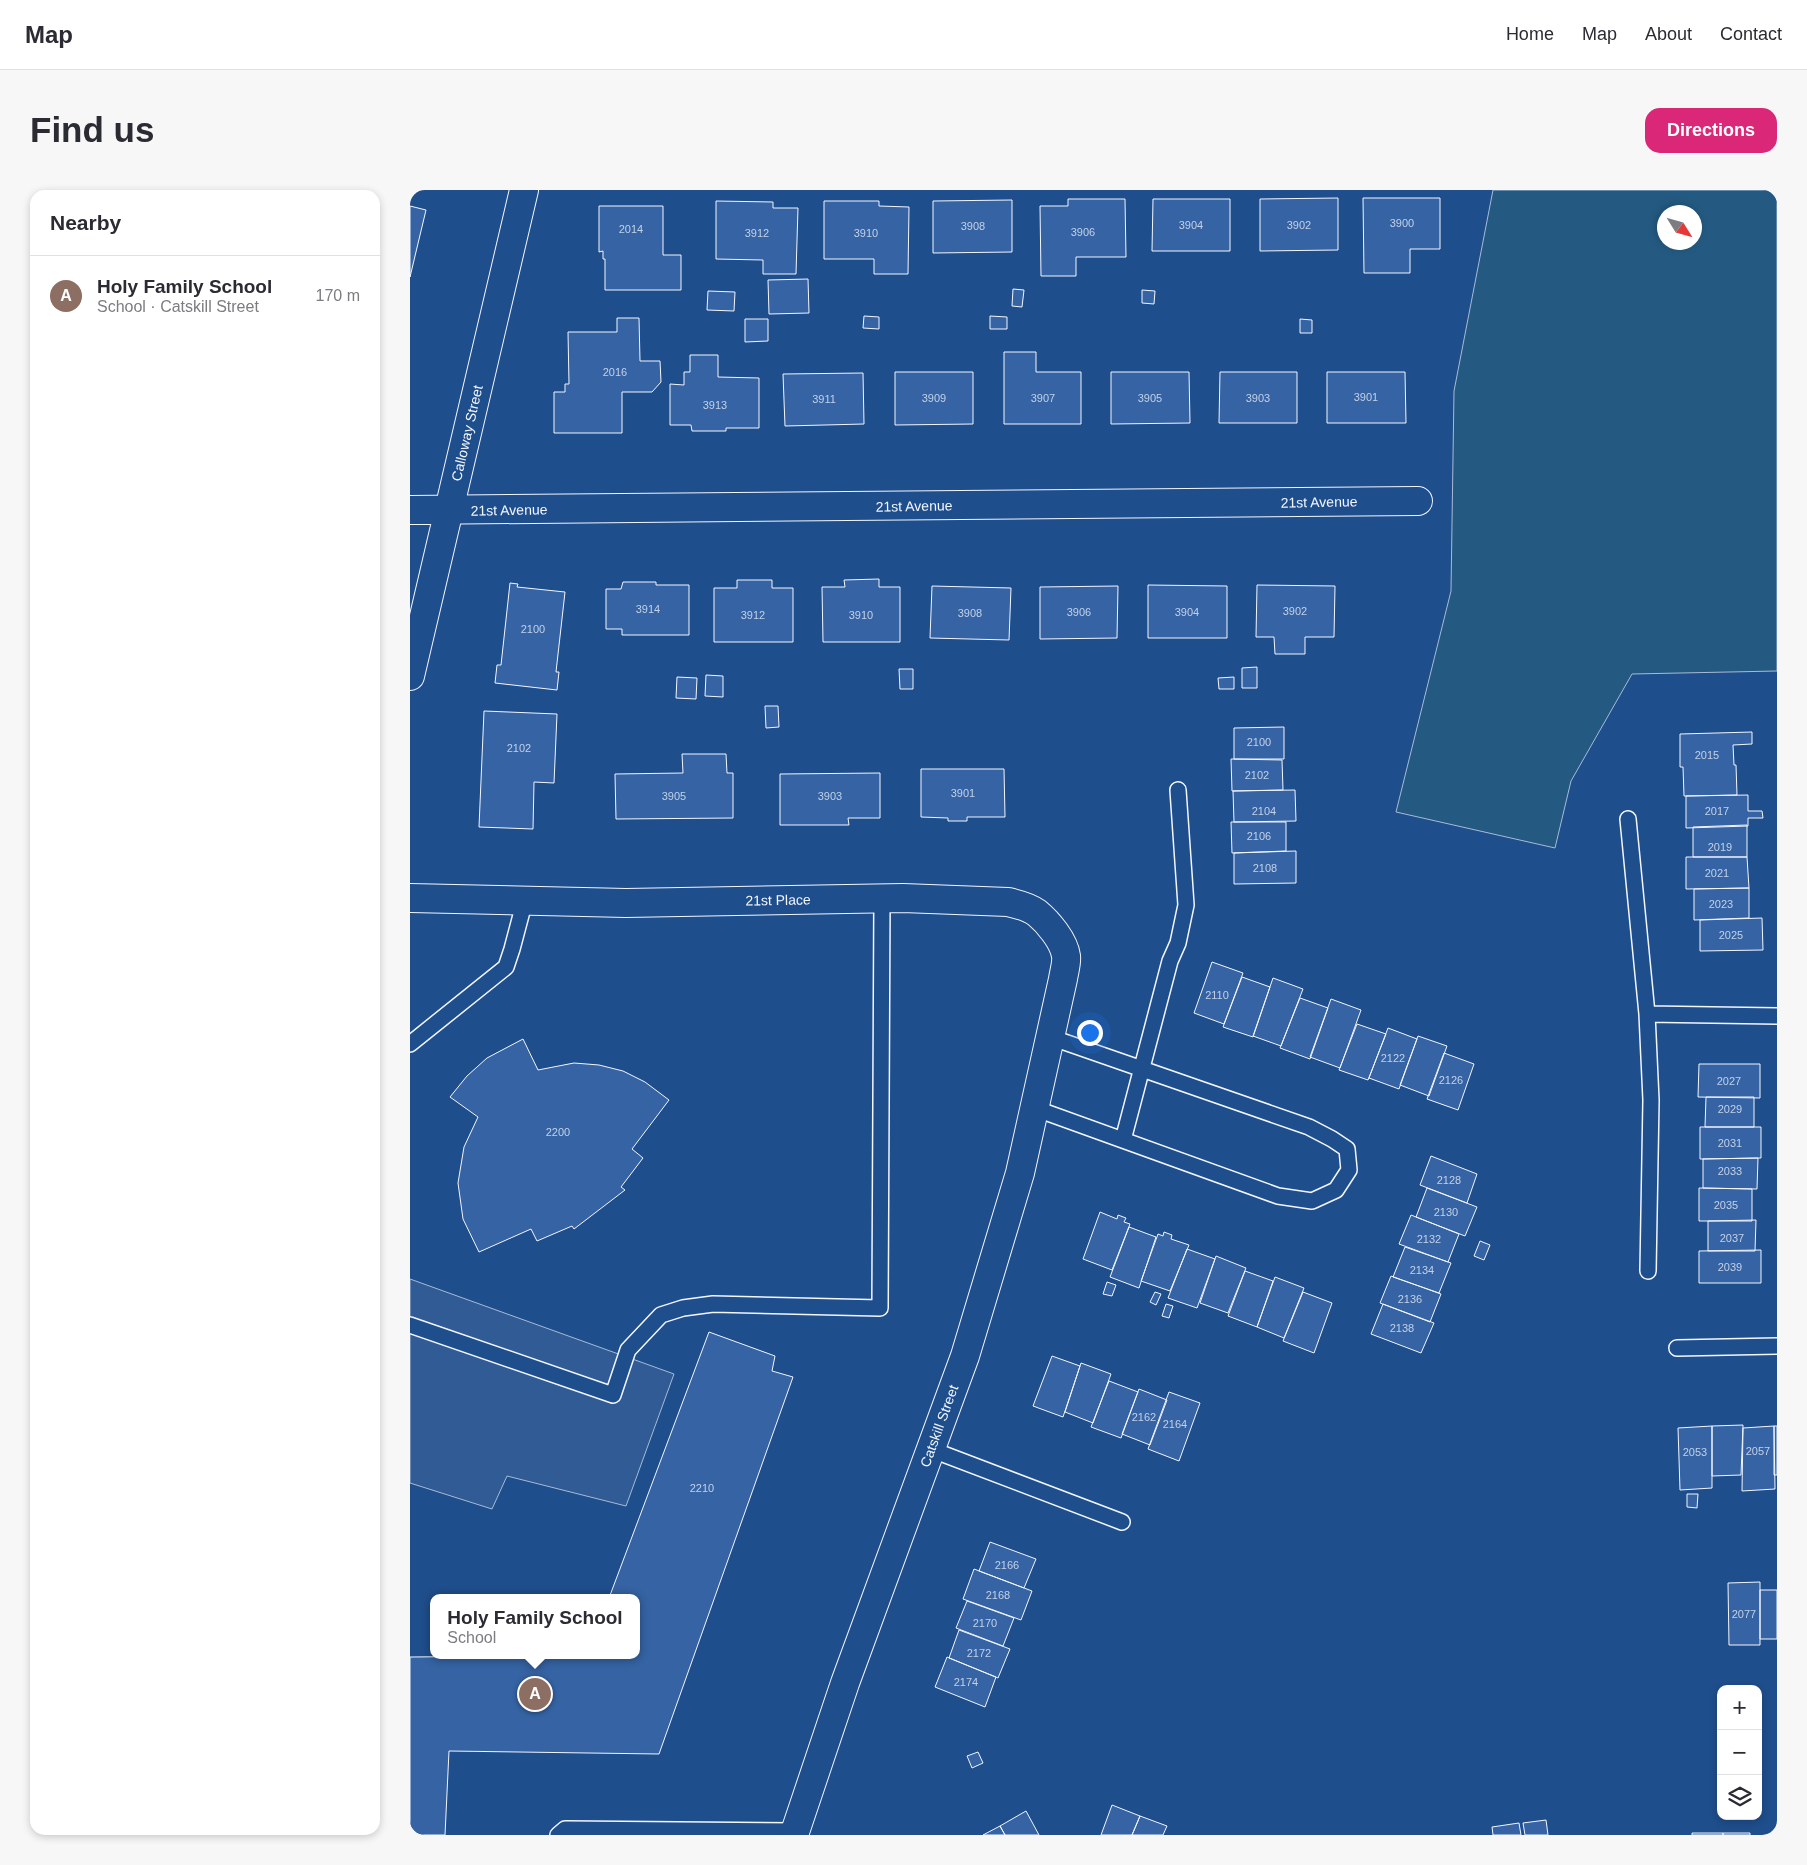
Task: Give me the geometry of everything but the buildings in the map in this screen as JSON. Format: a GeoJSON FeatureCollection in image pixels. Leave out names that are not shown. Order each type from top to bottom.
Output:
{"type":"FeatureCollection","features":[{"type":"Feature","properties":{"kind":"street","name":"Calloway Street"},"geometry":{"type":"LineString","coordinates":[[410,676],[524,190]]}},
{"type":"Feature","properties":{"kind":"street","name":"21st Avenue"},"geometry":{"type":"LineString","coordinates":[[410,510],[1418,502]]}},
{"type":"Feature","properties":{"kind":"street","name":"21st Place"},"geometry":{"type":"LineString","coordinates":[[410,898],[626,903],[882,898],[1008,902],[1023,906],[1036,913],[1048,925],[1062,945],[1066,956],[1056,1009]]}},
{"type":"Feature","properties":{"kind":"street","name":"Catskill Street"},"geometry":{"type":"LineString","coordinates":[[794,1833],[845,1682],[965,1356],[1020,1172],[1056,1009]]}},
{"type":"Feature","properties":{"kind":"lane"},"geometry":{"type":"LineString","coordinates":[[1123,1140],[1170,961],[1178,942],[1186,905],[1178,790]]}},
{"type":"Feature","properties":{"kind":"lane"},"geometry":{"type":"LineString","coordinates":[[1628,819],[1647,1014],[1651,1100],[1648,1271]]}},
{"type":"Feature","properties":{"kind":"lane"},"geometry":{"type":"LineString","coordinates":[[410,1325],[613,1395],[628,1350],[661,1315],[683,1308],[713,1304],[880,1308],[882,898]]}},
{"type":"Feature","properties":{"kind":"lane"},"geometry":{"type":"LineString","coordinates":[[410,1044],[506,967],[525,900]]}},
{"type":"Feature","properties":{"kind":"lane"},"geometry":{"type":"LineString","coordinates":[[1647,1014],[1777,1016]]}},
{"type":"Feature","properties":{"kind":"lane"},"geometry":{"type":"LineString","coordinates":[[1034,1108],[1278,1196],[1312,1201],[1336,1190],[1349,1170],[1347,1149],[1317,1131],[1050,1037]]}},
{"type":"Feature","properties":{"kind":"lane"},"geometry":{"type":"LineString","coordinates":[[1677,1348],[1777,1346]]}},
{"type":"Feature","properties":{"kind":"lane"},"geometry":{"type":"LineString","coordinates":[[930,1449],[1122,1522]]}},
{"type":"Feature","properties":{"kind":"lane"},"geometry":{"type":"LineString","coordinates":[[558,1835],[565,1829],[643,1833],[794,1833]]}},
{"type":"Feature","properties":{"kind":"shaded area"},"geometry":{"type":"Polygon","coordinates":[[[1493,190],[1777,190],[1777,671],[1632,674],[1571,781],[1555,848],[1396,812],[1451,591],[1454,391],[1493,190]]]}},
{"type":"Feature","properties":{"kind":"shaded area"},"geometry":{"type":"Polygon","coordinates":[[[410,1279],[674,1374],[626,1506],[507,1476],[492,1509],[410,1483],[410,1279]]]}},
{"type":"Feature","properties":{"kind":"place","name":"Holy Family School"},"geometry":{"type":"Point","coordinates":[535,1694]}}]}
